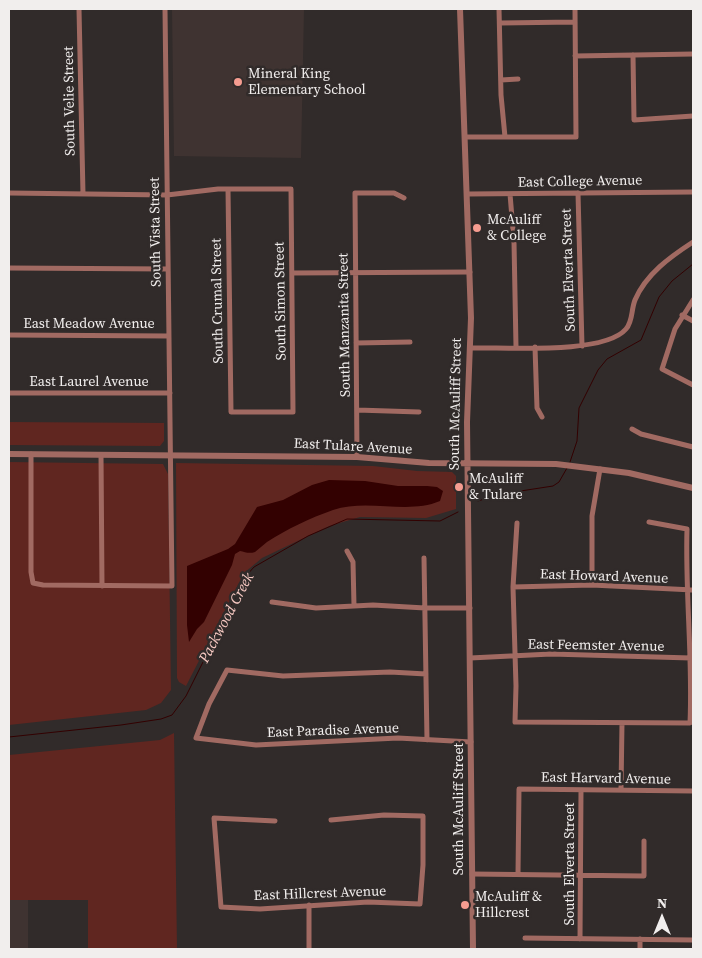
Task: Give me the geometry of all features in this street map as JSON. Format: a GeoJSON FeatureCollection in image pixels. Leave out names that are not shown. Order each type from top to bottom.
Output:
{"type":"FeatureCollection","features":[{"type":"Feature","properties":{"kind":"street","name":"South Velie Street"},"geometry":{"type":"LineString","coordinates":[[79,9],[83,194]]}},
{"type":"Feature","properties":{"kind":"street","name":"South Vista Street"},"geometry":{"type":"LineString","coordinates":[[102,586],[172,586],[165,9]]}},
{"type":"Feature","properties":{"kind":"street","name":"South McAuliff Street"},"geometry":{"type":"LineString","coordinates":[[460,9],[470,272],[470,348],[466,404],[474,949]]}},
{"type":"Feature","properties":{"kind":"street"},"geometry":{"type":"LineString","coordinates":[[499,9],[505,137]]}},
{"type":"Feature","properties":{"kind":"street"},"geometry":{"type":"LineString","coordinates":[[465,137],[576,136],[575,9]]}},
{"type":"Feature","properties":{"kind":"street"},"geometry":{"type":"LineString","coordinates":[[500,23],[575,22]]}},
{"type":"Feature","properties":{"kind":"street"},"geometry":{"type":"LineString","coordinates":[[575,56],[693,54]]}},
{"type":"Feature","properties":{"kind":"street"},"geometry":{"type":"LineString","coordinates":[[633,55],[634,120],[693,116]]}},
{"type":"Feature","properties":{"kind":"street"},"geometry":{"type":"LineString","coordinates":[[501,80],[518,79]]}},
{"type":"Feature","properties":{"kind":"street"},"geometry":{"type":"LineString","coordinates":[[9,193],[167,195],[228,189]]}},
{"type":"Feature","properties":{"kind":"street","name":"South Simon Street"},"geometry":{"type":"LineString","coordinates":[[228,189],[291,189],[294,412]]}},
{"type":"Feature","properties":{"kind":"street","name":"South Crumal Street"},"geometry":{"type":"LineString","coordinates":[[228,189],[231,412],[294,412]]}},
{"type":"Feature","properties":{"kind":"street","name":"East College Avenue"},"geometry":{"type":"LineString","coordinates":[[468,194],[693,192]]}},
{"type":"Feature","properties":{"kind":"street","name":"South Manzanita Street"},"geometry":{"type":"LineString","coordinates":[[357,457],[354,193],[394,193],[404,198]]}},
{"type":"Feature","properties":{"kind":"street","name":"South Elverta Street"},"geometry":{"type":"LineString","coordinates":[[578,193],[582,346]]}},
{"type":"Feature","properties":{"kind":"street"},"geometry":{"type":"LineString","coordinates":[[510,194],[514,231],[516,347]]}},
{"type":"Feature","properties":{"kind":"street"},"geometry":{"type":"LineString","coordinates":[[470,348],[582,346],[596,344],[625,331],[638,293],[662,264],[693,242]]}},
{"type":"Feature","properties":{"kind":"street"},"geometry":{"type":"LineString","coordinates":[[9,268],[168,269]]}},
{"type":"Feature","properties":{"kind":"street"},"geometry":{"type":"LineString","coordinates":[[292,273],[470,272]]}},
{"type":"Feature","properties":{"kind":"street"},"geometry":{"type":"LineString","coordinates":[[693,300],[682,315],[662,369],[693,385]]}},
{"type":"Feature","properties":{"kind":"street"},"geometry":{"type":"LineString","coordinates":[[682,315],[693,321]]}},
{"type":"Feature","properties":{"kind":"street","name":"East Meadow Avenue"},"geometry":{"type":"LineString","coordinates":[[9,335],[168,336]]}},
{"type":"Feature","properties":{"kind":"street"},"geometry":{"type":"LineString","coordinates":[[356,343],[410,342]]}},
{"type":"Feature","properties":{"kind":"street"},"geometry":{"type":"LineString","coordinates":[[535,347],[536,408],[542,418]]}},
{"type":"Feature","properties":{"kind":"street","name":"East Laurel Avenue"},"geometry":{"type":"LineString","coordinates":[[9,393],[170,394]]}},
{"type":"Feature","properties":{"kind":"street"},"geometry":{"type":"LineString","coordinates":[[357,410],[419,412]]}},
{"type":"Feature","properties":{"kind":"street"},"geometry":{"type":"LineString","coordinates":[[632,430],[693,447]]}},
{"type":"Feature","properties":{"kind":"street","name":"East Tulare Avenue"},"geometry":{"type":"LineString","coordinates":[[9,454],[357,457],[421,462],[564,465],[600,469],[693,488]]}},
{"type":"Feature","properties":{"kind":"street"},"geometry":{"type":"LineString","coordinates":[[31,454],[31,572],[34,583],[43,585],[102,586],[101,455]]}},
{"type":"Feature","properties":{"kind":"street"},"geometry":{"type":"LineString","coordinates":[[592,585],[590,541],[600,469]]}},
{"type":"Feature","properties":{"kind":"street"},"geometry":{"type":"LineString","coordinates":[[517,523],[513,587],[516,657],[515,722],[690,723],[691,658],[686,590],[687,529],[649,522]]}},
{"type":"Feature","properties":{"kind":"street"},"geometry":{"type":"LineString","coordinates":[[347,551],[353,562],[354,606]]}},
{"type":"Feature","properties":{"kind":"street"},"geometry":{"type":"LineString","coordinates":[[424,558],[427,740]]}},
{"type":"Feature","properties":{"kind":"street","name":"East Howard Avenue"},"geometry":{"type":"LineString","coordinates":[[513,587],[592,585],[693,590]]}},
{"type":"Feature","properties":{"kind":"street"},"geometry":{"type":"LineString","coordinates":[[272,602],[316,608],[399,606],[470,608]]}},
{"type":"Feature","properties":{"kind":"street","name":"East Feemster Avenue"},"geometry":{"type":"LineString","coordinates":[[470,658],[568,654],[691,658]]}},
{"type":"Feature","properties":{"kind":"street","name":"East Paradise Avenue"},"geometry":{"type":"LineString","coordinates":[[426,674],[372,672],[283,676],[227,670],[209,704],[196,738],[218,742],[274,745],[358,739],[471,742]]}},
{"type":"Feature","properties":{"kind":"street"},"geometry":{"type":"LineString","coordinates":[[621,790],[622,723]]}},
{"type":"Feature","properties":{"kind":"street","name":"East Harvard Avenue"},"geometry":{"type":"LineString","coordinates":[[518,874],[519,789],[693,791]]}},
{"type":"Feature","properties":{"kind":"street","name":"South Elverta Street"},"geometry":{"type":"LineString","coordinates":[[580,939],[581,790]]}},
{"type":"Feature","properties":{"kind":"street","name":"East Hillcrest Avenue"},"geometry":{"type":"LineString","coordinates":[[275,821],[214,818],[221,907],[260,908],[368,902],[420,904],[423,865],[423,816],[384,815],[331,820]]}},
{"type":"Feature","properties":{"kind":"street"},"geometry":{"type":"LineString","coordinates":[[472,874],[644,876],[644,841]]}},
{"type":"Feature","properties":{"kind":"street"},"geometry":{"type":"LineString","coordinates":[[309,905],[309,949]]}},
{"type":"Feature","properties":{"kind":"street"},"geometry":{"type":"LineString","coordinates":[[525,938],[693,940]]}},
{"type":"Feature","properties":{"kind":"street"},"geometry":{"type":"LineString","coordinates":[[640,940],[640,949]]}},
{"type":"Feature","properties":{"kind":"shaded area","name":"Mineral King Elementary School"},"geometry":{"type":"Polygon","coordinates":[[[172,9],[304,9],[301,158],[174,156],[172,9]]]}},
{"type":"Feature","properties":{"kind":"shaded area"},"geometry":{"type":"Polygon","coordinates":[[[9,422],[164,423],[164,441],[160,446],[9,445],[9,422]]]}},
{"type":"Feature","properties":{"kind":"shaded area"},"geometry":{"type":"Polygon","coordinates":[[[9,462],[163,464],[168,474],[171,690],[161,703],[146,710],[9,725],[9,462]]]}},
{"type":"Feature","properties":{"kind":"shaded area"},"geometry":{"type":"Polygon","coordinates":[[[176,463],[373,466],[417,471],[452,472],[456,476],[456,509],[426,518],[360,517],[329,526],[262,558],[244,573],[186,686],[179,682],[177,678],[176,463]]]}},
{"type":"Feature","properties":{"kind":"shaded area"},"geometry":{"type":"Polygon","coordinates":[[[329,480],[365,481],[398,486],[427,486],[437,487],[443,491],[440,501],[427,505],[414,507],[360,506],[333,510],[291,528],[267,542],[255,552],[240,551],[235,554],[232,565],[204,622],[189,642],[187,625],[187,566],[228,549],[235,544],[257,507],[283,500],[312,485],[329,480]]]}},
{"type":"Feature","properties":{"kind":"shaded area"},"geometry":{"type":"Polygon","coordinates":[[[174,733],[177,949],[88,949],[88,900],[9,900],[9,755],[160,740],[174,733]]]}},
{"type":"Feature","properties":{"kind":"shaded area"},"geometry":{"type":"Polygon","coordinates":[[[9,900],[28,900],[28,949],[9,949],[9,900]]]}},
{"type":"Feature","properties":{"kind":"waterway","name":"Packwood Creek"},"geometry":{"type":"LineString","coordinates":[[570,462],[577,441],[579,408],[598,370],[607,359],[641,340],[659,297],[672,281],[693,264]]}},
{"type":"Feature","properties":{"kind":"waterway","name":"Packwood Creek"},"geometry":{"type":"LineString","coordinates":[[478,501],[501,494],[553,486],[559,482],[567,468]]}},
{"type":"Feature","properties":{"kind":"waterway","name":"Packwood Creek"},"geometry":{"type":"LineString","coordinates":[[9,737],[121,725],[161,719],[172,715],[186,696],[246,576],[254,567],[308,536],[347,519],[440,521],[458,512]]}},
{"type":"Feature","properties":{"kind":"place","name":"Mineral King Elementary School"},"geometry":{"type":"Point","coordinates":[238,82]}},
{"type":"Feature","properties":{"kind":"place","name":"McAuliff & College"},"geometry":{"type":"Point","coordinates":[477,228]}},
{"type":"Feature","properties":{"kind":"place","name":"McAuliff & Tulare"},"geometry":{"type":"Point","coordinates":[459,487]}},
{"type":"Feature","properties":{"kind":"place","name":"McAuliff & Hillcrest"},"geometry":{"type":"Point","coordinates":[465,905]}}]}
